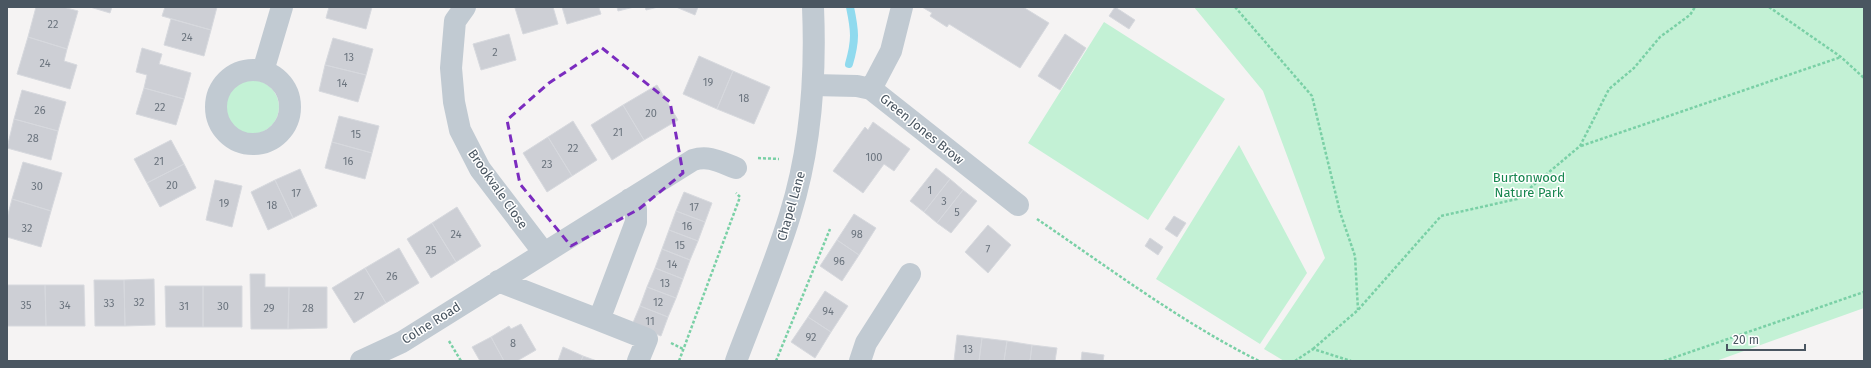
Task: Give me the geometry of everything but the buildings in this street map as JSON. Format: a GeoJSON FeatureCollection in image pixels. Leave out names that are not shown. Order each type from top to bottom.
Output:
{"type":"FeatureCollection","features":[{"type":"Feature","properties":{"kind":"street"},"geometry":{"type":"LineString","coordinates":[[263,71],[282,7]]}},
{"type":"Feature","properties":{"kind":"street","name":"Brookvale Close"},"geometry":{"type":"LineString","coordinates":[[465,7],[455,21],[451,68],[454,102],[460,130],[480,169],[544,253]]}},
{"type":"Feature","properties":{"kind":"street","name":"Chapel Lane"},"geometry":{"type":"LineString","coordinates":[[736,361],[790,214],[802,164],[809,125],[813,84],[813,7]]}},
{"type":"Feature","properties":{"kind":"street"},"geometry":{"type":"LineString","coordinates":[[872,89],[890,51],[902,7]]}},
{"type":"Feature","properties":{"kind":"street","name":"Green Jones Brow"},"geometry":{"type":"LineString","coordinates":[[813,84],[857,86],[872,89],[1018,206]]}},
{"type":"Feature","properties":{"kind":"street","name":"Colne Road"},"geometry":{"type":"LineString","coordinates":[[361,361],[402,342],[693,160],[710,158],[735,170]]}},
{"type":"Feature","properties":{"kind":"street"},"geometry":{"type":"LineString","coordinates":[[599,320],[636,222],[636,209],[630,199]]}},
{"type":"Feature","properties":{"kind":"street"},"geometry":{"type":"LineString","coordinates":[[860,361],[866,343],[910,274]]}},
{"type":"Feature","properties":{"kind":"street"},"geometry":{"type":"LineString","coordinates":[[498,281],[647,339],[638,361]]}},
{"type":"Feature","properties":{"kind":"path"},"geometry":{"type":"LineString","coordinates":[[1235,7],[1312,96],[1340,212],[1355,256],[1358,310]]}},
{"type":"Feature","properties":{"kind":"path"},"geometry":{"type":"LineString","coordinates":[[1580,146],[1609,89],[1634,68],[1660,37],[1690,15],[1695,7]]}},
{"type":"Feature","properties":{"kind":"path"},"geometry":{"type":"LineString","coordinates":[[1769,7],[1841,57],[1864,78]]}},
{"type":"Feature","properties":{"kind":"path"},"geometry":{"type":"LineString","coordinates":[[1294,361],[1314,349],[1358,310],[1441,216],[1517,199],[1580,146],[1841,57]]}},
{"type":"Feature","properties":{"kind":"path"},"geometry":{"type":"LineString","coordinates":[[679,361],[740,197],[735,170],[786,160]]}},
{"type":"Feature","properties":{"kind":"path"},"geometry":{"type":"LineString","coordinates":[[1018,206],[1135,286],[1229,346],[1259,361]]}},
{"type":"Feature","properties":{"kind":"path"},"geometry":{"type":"LineString","coordinates":[[776,361],[830,229]]}},
{"type":"Feature","properties":{"kind":"path"},"geometry":{"type":"LineString","coordinates":[[1664,361],[1864,292]]}},
{"type":"Feature","properties":{"kind":"path"},"geometry":{"type":"LineString","coordinates":[[1314,349],[1351,361]]}},
{"type":"Feature","properties":{"kind":"highlighted area"},"geometry":{"type":"Polygon","coordinates":[[[602,48],[670,102],[683,173],[639,209],[571,246],[520,184],[507,120],[549,83],[602,48]]]}},
{"type":"Feature","properties":{"kind":"green space","name":"Burtonwood Nature Park"},"geometry":{"type":"Polygon","coordinates":[[[1194,7],[1864,7],[1864,308],[1716,361],[1284,361],[1264,349],[1325,258],[1263,91],[1194,7]]]}},
{"type":"Feature","properties":{"kind":"green space"},"geometry":{"type":"Polygon","coordinates":[[[1104,22],[1225,99],[1148,220],[1028,143],[1104,22]]]}},
{"type":"Feature","properties":{"kind":"green space"},"geometry":{"type":"Polygon","coordinates":[[[252,80],[262,82],[271,88],[277,97],[279,107],[277,117],[271,126],[262,132],[252,134],[242,132],[233,126],[227,117],[225,107],[227,97],[233,88],[242,82],[252,80]]]}},
{"type":"Feature","properties":{"kind":"green space"},"geometry":{"type":"Polygon","coordinates":[[[1239,145],[1307,273],[1260,344],[1156,279],[1239,145]]]}},
{"type":"Feature","properties":{"kind":"waterway"},"geometry":{"type":"LineString","coordinates":[[849,64],[854,36],[850,7]]}}]}
